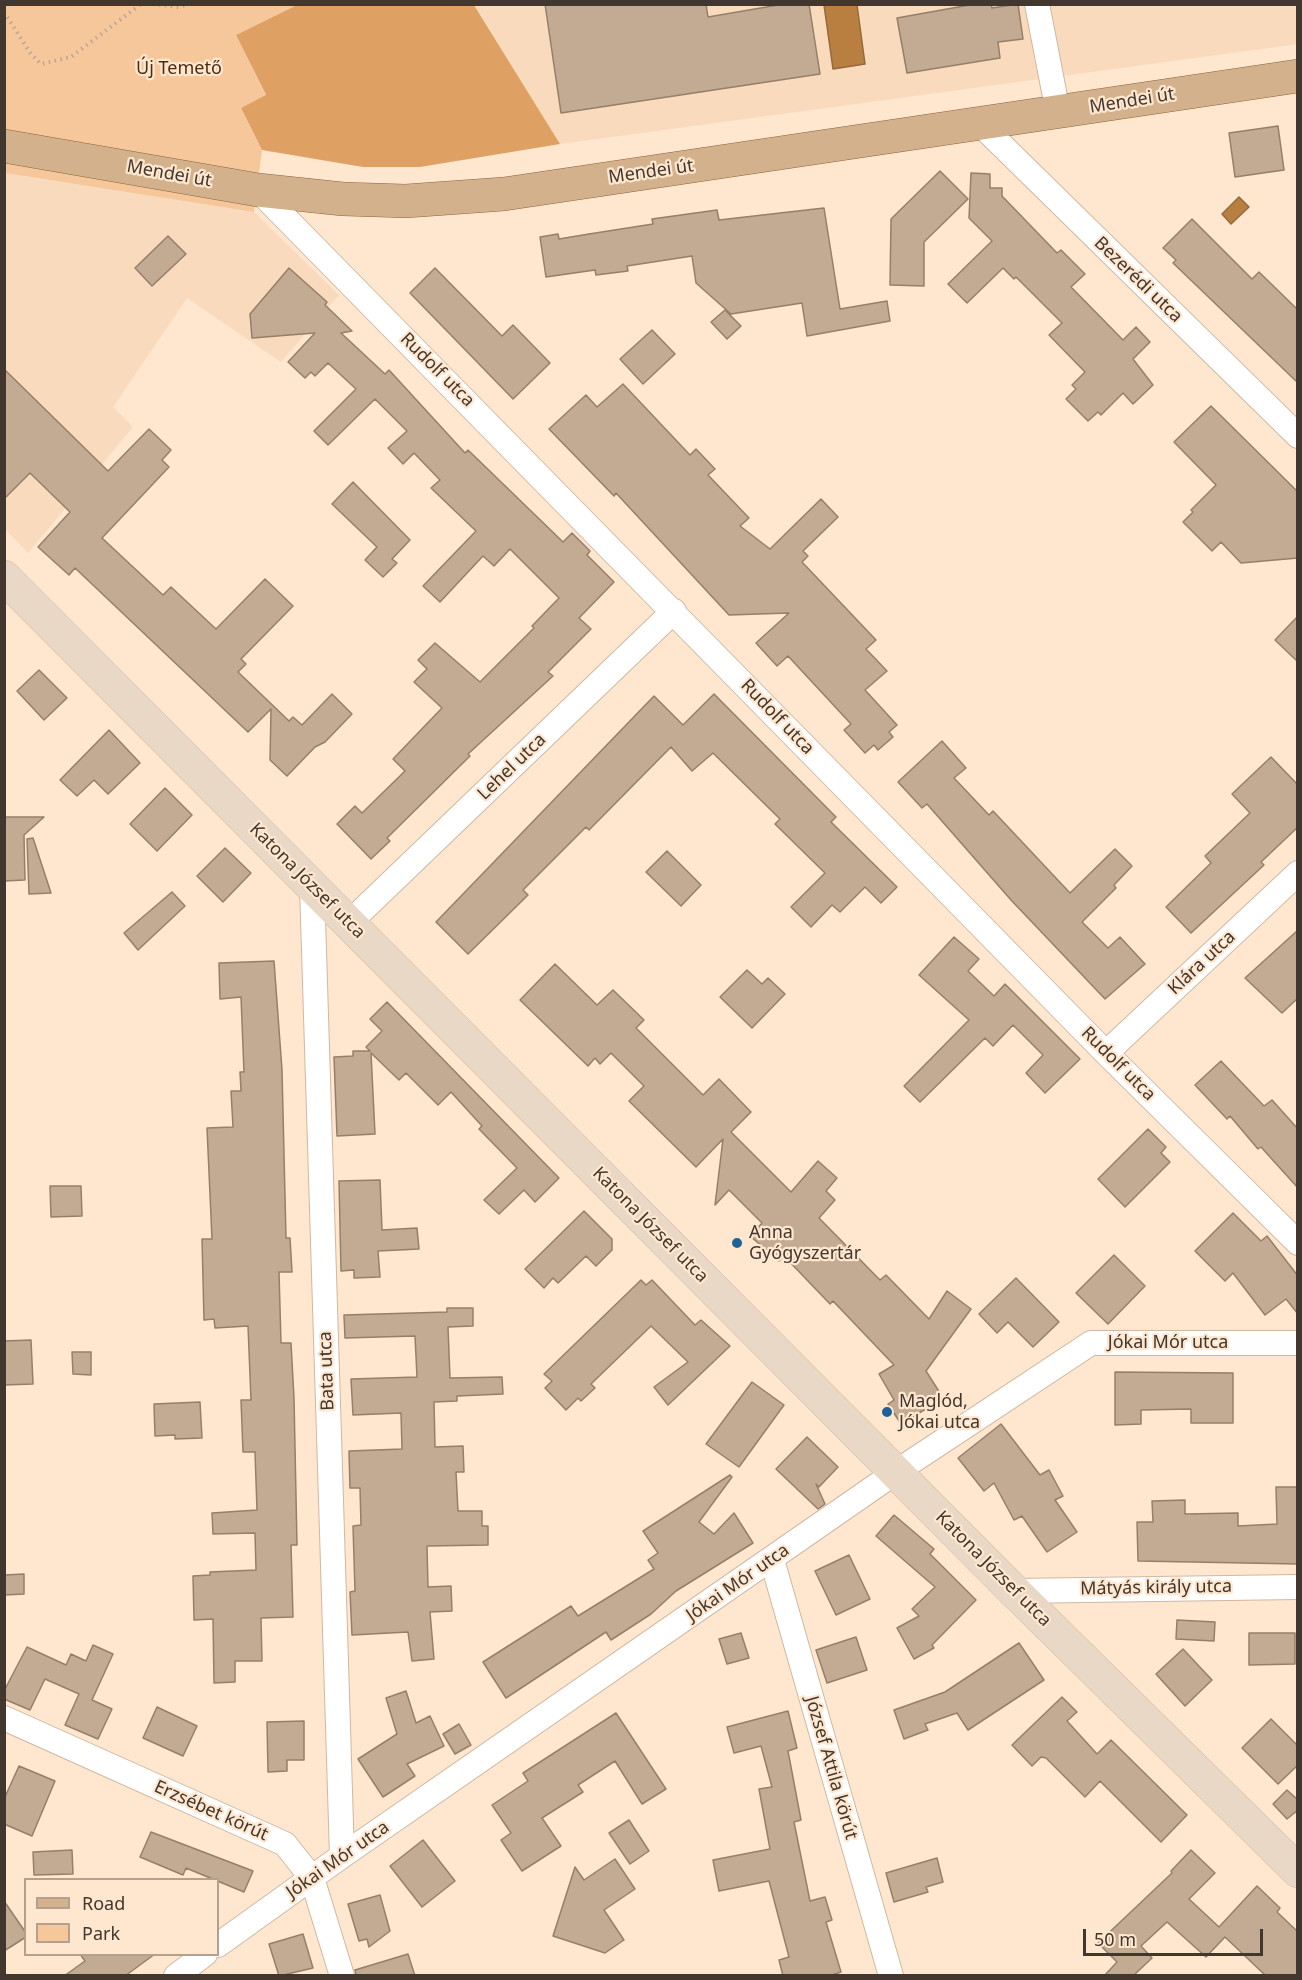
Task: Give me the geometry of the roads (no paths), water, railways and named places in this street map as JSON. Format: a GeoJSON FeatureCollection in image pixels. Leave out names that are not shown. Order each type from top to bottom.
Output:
{"type":"FeatureCollection","features":[{"type":"Feature","properties":{"kind":"main road","name":"Mendei út"},"geometry":{"type":"LineString","coordinates":[[4,146],[258,189],[373,201],[504,194],[1298,76]]}},
{"type":"Feature","properties":{"kind":"main road","name":"Katona József utca"},"geometry":{"type":"LineString","coordinates":[[4,577],[1014,1591],[1298,1871]]}},
{"type":"Feature","properties":{"kind":"street"},"geometry":{"type":"LineString","coordinates":[[1037,4],[1058,112]]}},
{"type":"Feature","properties":{"kind":"street","name":"Bezerédi utca"},"geometry":{"type":"LineString","coordinates":[[980,123],[1298,436]]}},
{"type":"Feature","properties":{"kind":"street","name":"Rudolf utca"},"geometry":{"type":"LineString","coordinates":[[258,189],[1106,1053],[1298,1243]]}},
{"type":"Feature","properties":{"kind":"street","name":"Lehel utca"},"geometry":{"type":"LineString","coordinates":[[350,923],[674,611]]}},
{"type":"Feature","properties":{"kind":"street","name":"Klára utca"},"geometry":{"type":"LineString","coordinates":[[1106,1053],[1298,873]]}},
{"type":"Feature","properties":{"kind":"street","name":"Bata utca"},"geometry":{"type":"LineString","coordinates":[[312,886],[342,1856]]}},
{"type":"Feature","properties":{"kind":"street","name":"Jókai Mór utca"},"geometry":{"type":"LineString","coordinates":[[219,1945],[342,1856],[896,1472],[1090,1343],[1298,1343]]}},
{"type":"Feature","properties":{"kind":"street","name":"József Attila körút"},"geometry":{"type":"LineString","coordinates":[[772,1560],[891,1976]]}},
{"type":"Feature","properties":{"kind":"street","name":"Mátyás király utca"},"geometry":{"type":"LineString","coordinates":[[1014,1591],[1298,1587]]}},
{"type":"Feature","properties":{"kind":"street","name":"Erzsébet körút"},"geometry":{"type":"LineString","coordinates":[[4,1718],[285,1844],[312,1878],[342,1976]]}},
{"type":"Feature","properties":{"kind":"street"},"geometry":{"type":"LineString","coordinates":[[176,1976],[202,1956]]}},
{"type":"Feature","properties":{"kind":"place","name":"Anna Gyógyszertár"},"geometry":{"type":"Point","coordinates":[737,1243]}},
{"type":"Feature","properties":{"kind":"place","name":"Maglód, Jókai utca"},"geometry":{"type":"Point","coordinates":[887,1412]}},
{"type":"Feature","properties":{"kind":"park label","name":"Új Temető"},"geometry":{"type":"Point","coordinates":[179,69]}}]}
